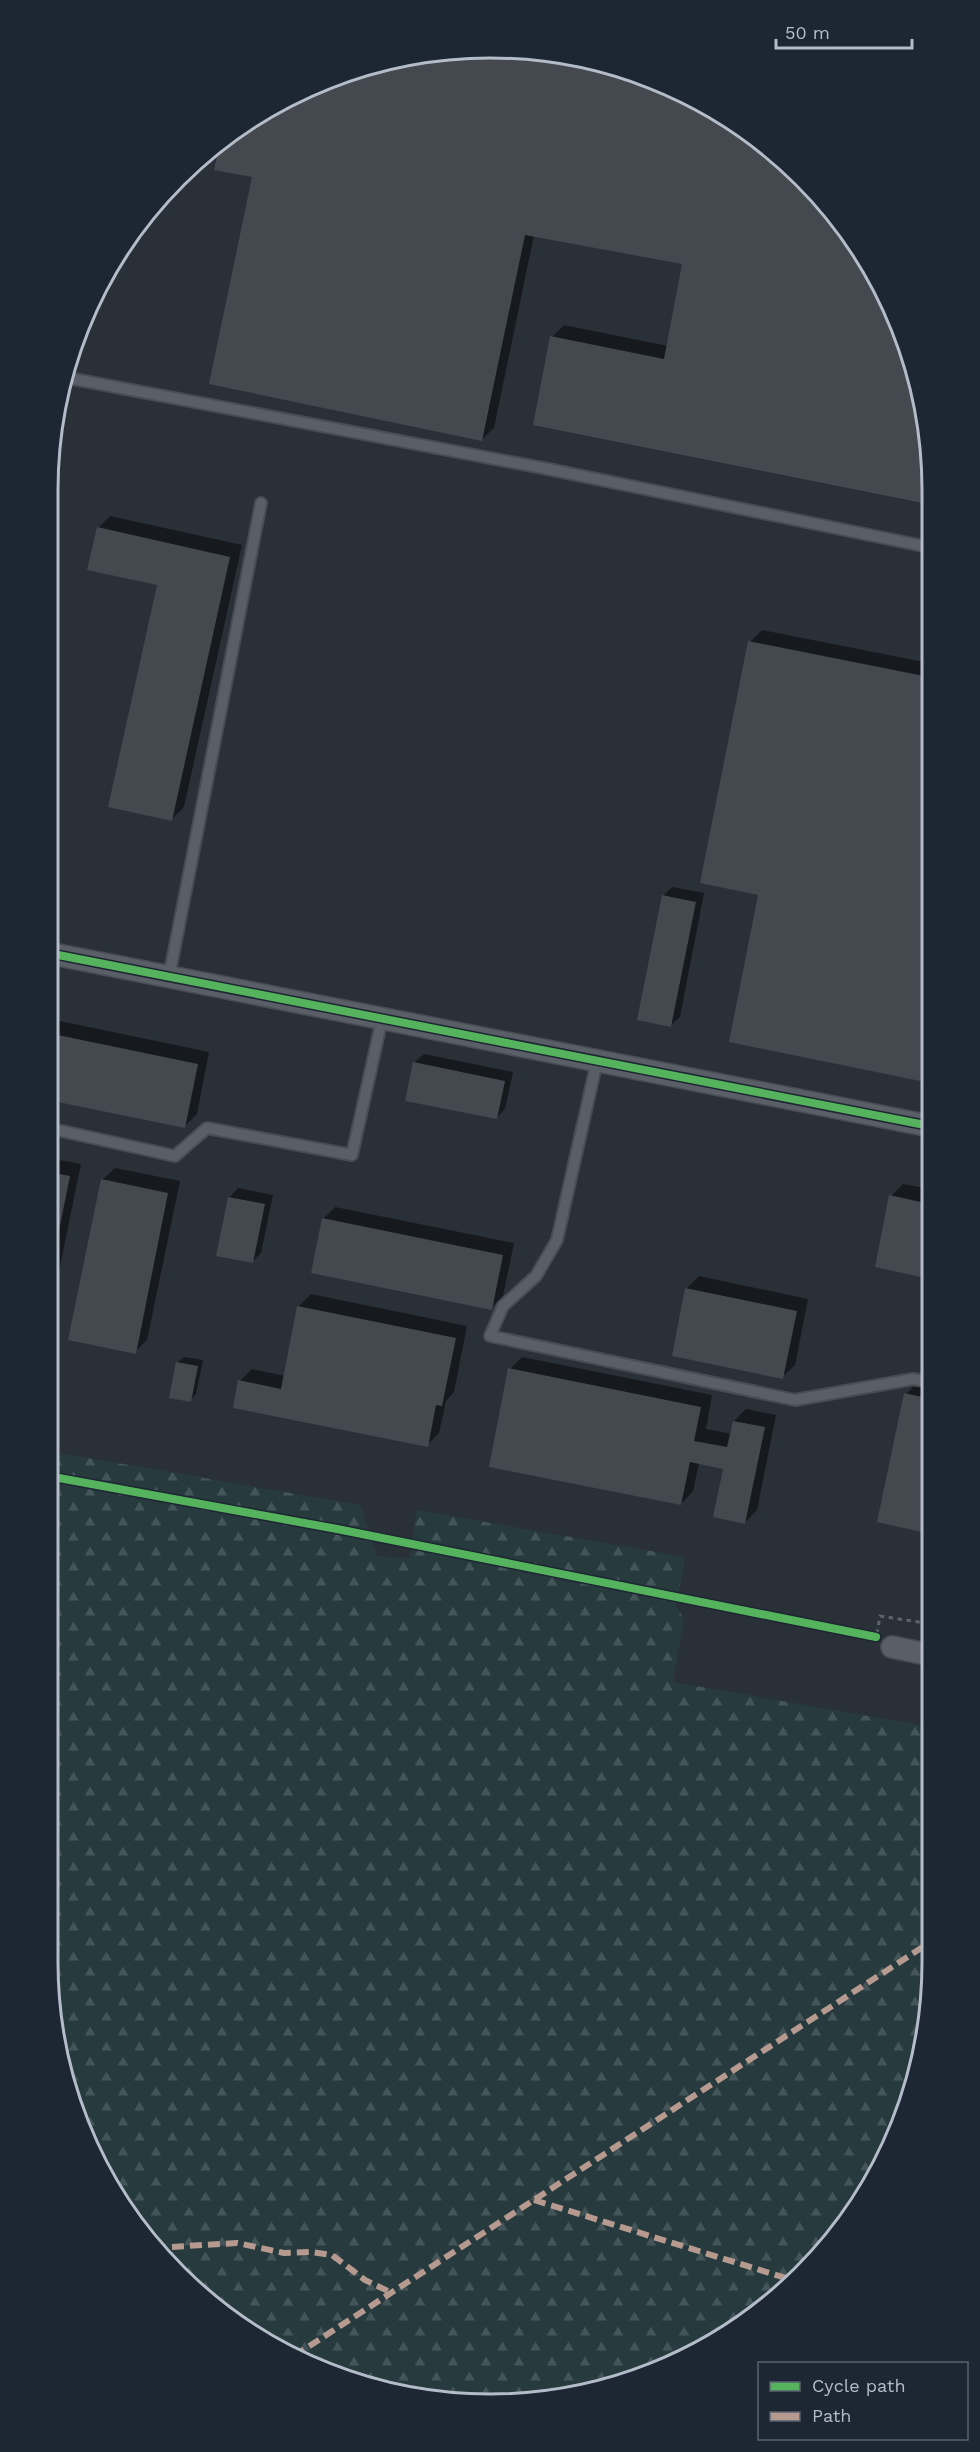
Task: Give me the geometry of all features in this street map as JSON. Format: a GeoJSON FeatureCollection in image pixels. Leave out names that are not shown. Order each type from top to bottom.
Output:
{"type":"FeatureCollection","features":[{"type":"Feature","properties":{"kind":"street"},"geometry":{"type":"LineString","coordinates":[[58,955],[922,1124]]}},
{"type":"Feature","properties":{"kind":"street"},"geometry":{"type":"LineString","coordinates":[[884,1642],[922,1652]]}},
{"type":"Feature","properties":{"kind":"lane"},"geometry":{"type":"LineString","coordinates":[[73,379],[559,471],[922,545]]}},
{"type":"Feature","properties":{"kind":"lane"},"geometry":{"type":"LineString","coordinates":[[169,977],[261,503]]}},
{"type":"Feature","properties":{"kind":"lane"},"geometry":{"type":"LineString","coordinates":[[58,1130],[175,1156],[207,1128],[352,1155],[382,1019]]}},
{"type":"Feature","properties":{"kind":"lane"},"geometry":{"type":"LineString","coordinates":[[597,1061],[557,1240],[536,1276],[503,1306],[490,1336],[795,1400],[913,1380],[922,1381]]}},
{"type":"Feature","properties":{"kind":"path"},"geometry":{"type":"LineString","coordinates":[[865,1635],[884,1642],[880,1616],[922,1623]]}},
{"type":"Feature","properties":{"kind":"green space"},"geometry":{"type":"Polygon","coordinates":[[[58,1453],[360,1505],[377,1556],[410,1558],[417,1510],[685,1557],[676,1607],[684,1618],[673,1682],[922,1725],[922,1962],[918,2018],[899,2101],[877,2153],[849,2202],[814,2247],[795,2267],[775,2286],[730,2321],[706,2336],[655,2361],[602,2379],[574,2385],[518,2393],[490,2394],[434,2390],[406,2385],[351,2371],[325,2361],[274,2336],[250,2321],[205,2286],[185,2267],[166,2247],[131,2202],[116,2178],[91,2127],[73,2074],[62,2018],[58,1962],[58,1453]]]}},
{"type":"Feature","properties":{"kind":"building"},"geometry":{"type":"Polygon","coordinates":[[[490,58],[546,62],[629,81],[681,103],[730,131],[775,166],[814,205],[849,250],[864,274],[889,325],[907,378],[918,434],[922,503],[533,425],[550,336],[664,359],[682,264],[525,235],[482,441],[209,384],[252,177],[214,170],[217,156],[227,148],[274,116],[299,103],[351,81],[434,62],[490,58]]]}},
{"type":"Feature","properties":{"kind":"building"},"geometry":{"type":"Polygon","coordinates":[[[97,527],[230,557],[172,821],[108,807],[157,585],[87,570],[97,527]]]}},
{"type":"Feature","properties":{"kind":"building"},"geometry":{"type":"Polygon","coordinates":[[[748,641],[922,676],[922,1081],[729,1042],[758,895],[700,883],[748,641]]]}},
{"type":"Feature","properties":{"kind":"building"},"geometry":{"type":"Polygon","coordinates":[[[662,895],[696,902],[671,1027],[637,1020],[662,895]]]}},
{"type":"Feature","properties":{"kind":"building"},"geometry":{"type":"Polygon","coordinates":[[[58,1035],[198,1064],[185,1128],[58,1102],[58,1035]]]}},
{"type":"Feature","properties":{"kind":"building"},"geometry":{"type":"Polygon","coordinates":[[[413,1062],[505,1081],[497,1119],[405,1101],[413,1062]]]}},
{"type":"Feature","properties":{"kind":"building"},"geometry":{"type":"Polygon","coordinates":[[[58,1174],[70,1176],[58,1235],[58,1174]]]}},
{"type":"Feature","properties":{"kind":"building"},"geometry":{"type":"Polygon","coordinates":[[[101,1179],[168,1193],[136,1354],[68,1340],[101,1179]]]}},
{"type":"Feature","properties":{"kind":"building"},"geometry":{"type":"Polygon","coordinates":[[[889,1195],[922,1202],[922,1277],[875,1267],[889,1195]]]}},
{"type":"Feature","properties":{"kind":"building"},"geometry":{"type":"Polygon","coordinates":[[[228,1197],[265,1204],[253,1263],[216,1256],[228,1197]]]}},
{"type":"Feature","properties":{"kind":"building"},"geometry":{"type":"Polygon","coordinates":[[[322,1218],[503,1255],[492,1310],[311,1273],[322,1218]]]}},
{"type":"Feature","properties":{"kind":"building"},"geometry":{"type":"Polygon","coordinates":[[[685,1288],[797,1311],[783,1379],[672,1356],[685,1288]]]}},
{"type":"Feature","properties":{"kind":"building"},"geometry":{"type":"Polygon","coordinates":[[[297,1306],[456,1338],[442,1406],[436,1405],[428,1447],[233,1408],[238,1380],[281,1389],[297,1306]]]}},
{"type":"Feature","properties":{"kind":"building"},"geometry":{"type":"Polygon","coordinates":[[[176,1362],[198,1366],[191,1402],[169,1398],[176,1362]]]}},
{"type":"Feature","properties":{"kind":"building"},"geometry":{"type":"Polygon","coordinates":[[[508,1368],[701,1407],[694,1441],[727,1447],[733,1421],[765,1427],[745,1524],[713,1517],[723,1469],[690,1462],[681,1505],[489,1467],[508,1368]]]}},
{"type":"Feature","properties":{"kind":"building"},"geometry":{"type":"Polygon","coordinates":[[[904,1393],[922,1397],[922,1532],[877,1522],[904,1393]]]}},
{"type":"Feature","properties":{"kind":"marked path"},"geometry":{"type":"LineString","coordinates":[[302,2351],[922,1948]]}},
{"type":"Feature","properties":{"kind":"marked path"},"geometry":{"type":"LineString","coordinates":[[534,2200],[784,2277]]}},
{"type":"Feature","properties":{"kind":"marked path"},"geometry":{"type":"LineString","coordinates":[[166,2247],[237,2243],[284,2253],[311,2252],[332,2255],[365,2280],[392,2293]]}},
{"type":"Feature","properties":{"kind":"cycle path"},"geometry":{"type":"LineString","coordinates":[[58,955],[922,1124]]}},
{"type":"Feature","properties":{"kind":"cycle path"},"geometry":{"type":"LineString","coordinates":[[58,1478],[337,1529],[876,1637]]}}]}
